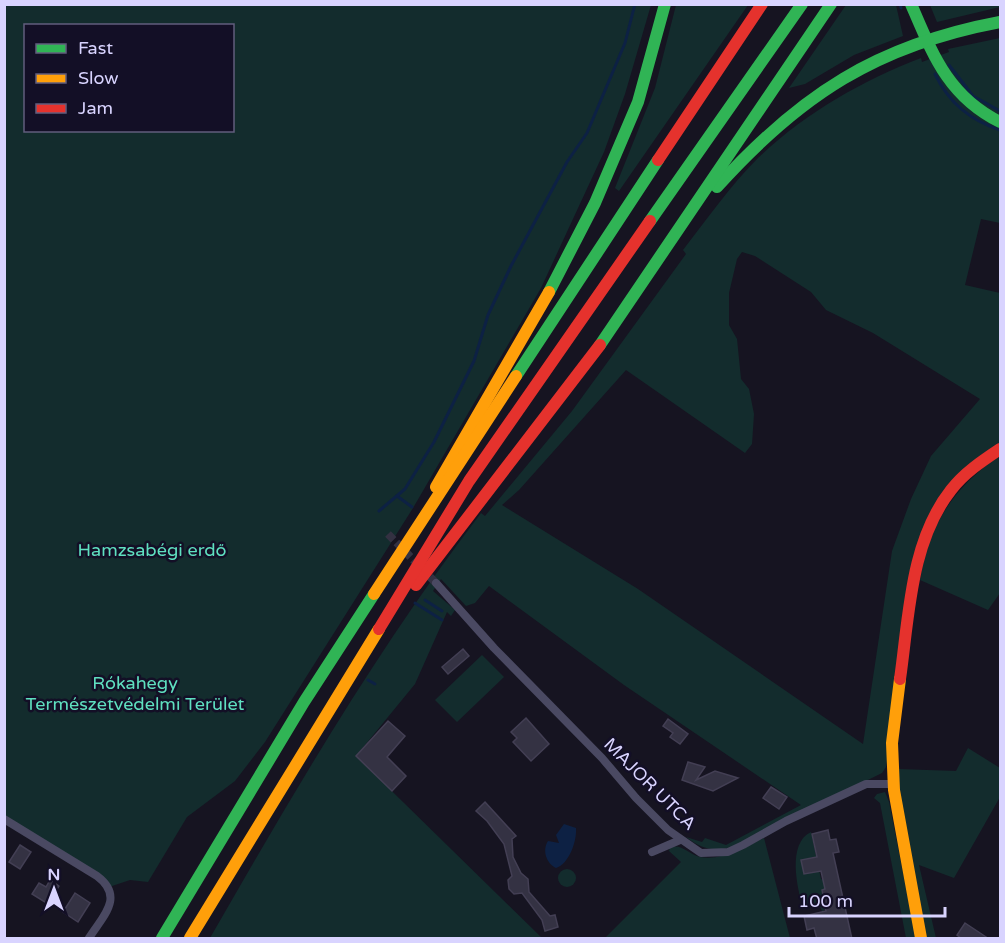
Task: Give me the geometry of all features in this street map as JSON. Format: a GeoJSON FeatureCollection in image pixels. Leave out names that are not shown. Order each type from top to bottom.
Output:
{"type":"FeatureCollection","features":[{"type":"Feature","properties":{"kind":"main road"},"geometry":{"type":"LineString","coordinates":[[422,524],[439,477],[531,327],[595,202],[638,102],[665,4]]}},
{"type":"Feature","properties":{"kind":"main road"},"geometry":{"type":"LineString","coordinates":[[162,939],[304,702],[398,561],[612,229],[762,4]]}},
{"type":"Feature","properties":{"kind":"main road"},"geometry":{"type":"LineString","coordinates":[[190,939],[244,847],[364,656],[380,640],[431,553],[469,481],[802,4]]}},
{"type":"Feature","properties":{"kind":"main road"},"geometry":{"type":"LineString","coordinates":[[431,553],[582,371],[831,4]]}},
{"type":"Feature","properties":{"kind":"main road"},"geometry":{"type":"LineString","coordinates":[[911,4],[953,90],[971,108],[1000,122]]}},
{"type":"Feature","properties":{"kind":"main road"},"geometry":{"type":"LineString","coordinates":[[639,290],[729,173],[797,108],[856,69],[914,44],[941,35],[1000,22]]}},
{"type":"Feature","properties":{"kind":"main road"},"geometry":{"type":"LineString","coordinates":[[921,939],[893,784],[892,748],[912,595],[926,533],[936,509],[956,482],[975,465],[1000,448]]}},
{"type":"Feature","properties":{"kind":"street","name":"MAJOR UTCA"},"geometry":{"type":"LineString","coordinates":[[436,583],[494,648],[602,758],[636,798],[680,840],[701,853],[728,852],[786,821],[866,784],[893,784]]}},
{"type":"Feature","properties":{"kind":"street"},"geometry":{"type":"LineString","coordinates":[[4,819],[97,876],[109,887],[111,898],[109,906],[89,939]]}},
{"type":"Feature","properties":{"kind":"street"},"geometry":{"type":"LineString","coordinates":[[652,852],[680,840]]}},
{"type":"Feature","properties":{"kind":"green space"},"geometry":{"type":"Polygon","coordinates":[[[1000,4],[1000,7],[937,22],[930,5],[1000,4]]]}},
{"type":"Feature","properties":{"kind":"green space","name":"Hamzsabégi erdő"},"geometry":{"type":"Polygon","coordinates":[[[4,5],[651,5],[625,94],[604,152],[541,288],[413,508],[265,742],[235,781],[187,817],[148,882],[130,880],[109,887],[5,819],[4,5]]]}},
{"type":"Feature","properties":{"kind":"green space"},"geometry":{"type":"Polygon","coordinates":[[[676,5],[748,5],[619,191],[615,188],[655,88],[676,5]]]}},
{"type":"Feature","properties":{"kind":"green space"},"geometry":{"type":"Polygon","coordinates":[[[846,5],[896,5],[903,36],[854,55],[805,84],[789,88],[846,5]]]}},
{"type":"Feature","properties":{"kind":"green space"},"geometry":{"type":"Polygon","coordinates":[[[1000,38],[1000,223],[981,219],[965,285],[1000,293],[1000,443],[972,462],[949,485],[931,512],[918,544],[886,767],[882,773],[732,847],[713,849],[702,847],[686,837],[702,842],[705,838],[726,845],[801,805],[624,685],[489,586],[475,603],[466,606],[441,579],[433,591],[455,610],[451,616],[447,612],[415,684],[356,756],[542,938],[210,938],[305,775],[407,615],[481,513],[485,516],[572,411],[686,254],[683,250],[728,191],[776,142],[834,100],[899,67],[921,58],[922,62],[949,52],[948,49],[1000,38]],[[742,252],[737,259],[729,293],[729,325],[737,339],[741,379],[749,389],[754,414],[752,444],[745,453],[626,370],[519,490],[502,505],[638,589],[863,744],[892,551],[911,499],[931,456],[980,399],[873,333],[826,310],[811,292],[755,256],[742,252]]]}},
{"type":"Feature","properties":{"kind":"green space"},"geometry":{"type":"Polygon","coordinates":[[[1000,455],[1000,593],[988,610],[920,580],[930,541],[946,509],[969,480],[1000,455]]]}},
{"type":"Feature","properties":{"kind":"green space"},"geometry":{"type":"Polygon","coordinates":[[[482,655],[504,677],[457,722],[435,700],[482,655]]]}},
{"type":"Feature","properties":{"kind":"green space"},"geometry":{"type":"Polygon","coordinates":[[[968,748],[1000,768],[1000,797],[954,878],[919,865],[936,938],[925,938],[903,820],[898,769],[956,771],[968,748]]]}},
{"type":"Feature","properties":{"kind":"green space"},"geometry":{"type":"Polygon","coordinates":[[[885,792],[889,802],[916,938],[906,938],[880,803],[874,798],[877,794],[885,792]]]}},
{"type":"Feature","properties":{"kind":"green space"},"geometry":{"type":"Polygon","coordinates":[[[811,832],[821,879],[827,881],[827,909],[822,911],[819,904],[803,907],[798,889],[796,856],[804,838],[811,832]]]}},
{"type":"Feature","properties":{"kind":"green space"},"geometry":{"type":"Polygon","coordinates":[[[764,838],[790,938],[605,938],[681,862],[669,851],[670,847],[682,848],[692,854],[708,858],[733,852],[764,838]]]}},
{"type":"Feature","properties":{"kind":"green space"},"geometry":{"type":"Polygon","coordinates":[[[563,869],[571,869],[576,874],[574,885],[563,887],[558,882],[558,874],[563,869]]]}},
{"type":"Feature","properties":{"kind":"water"},"geometry":{"type":"Polygon","coordinates":[[[564,824],[576,828],[575,839],[565,862],[556,868],[547,860],[545,848],[548,841],[559,843],[556,835],[564,824]]]}},
{"type":"Feature","properties":{"kind":"building"},"geometry":{"type":"Polygon","coordinates":[[[463,649],[469,656],[448,674],[442,667],[463,649]]]}},
{"type":"Feature","properties":{"kind":"building"},"geometry":{"type":"Polygon","coordinates":[[[526,718],[549,744],[531,761],[513,742],[517,738],[511,732],[526,718]]]}},
{"type":"Feature","properties":{"kind":"building"},"geometry":{"type":"Polygon","coordinates":[[[668,719],[688,734],[680,744],[670,737],[673,733],[663,726],[668,719]]]}},
{"type":"Feature","properties":{"kind":"building"},"geometry":{"type":"Polygon","coordinates":[[[388,721],[405,736],[387,757],[406,776],[392,791],[356,756],[388,721]]]}},
{"type":"Feature","properties":{"kind":"building"},"geometry":{"type":"Polygon","coordinates":[[[688,762],[705,767],[696,780],[715,771],[738,778],[713,791],[682,780],[688,762]]]}},
{"type":"Feature","properties":{"kind":"building"},"geometry":{"type":"Polygon","coordinates":[[[771,787],[787,797],[779,809],[763,798],[771,787]]]}},
{"type":"Feature","properties":{"kind":"building"},"geometry":{"type":"Polygon","coordinates":[[[485,802],[516,836],[512,839],[513,857],[521,873],[528,879],[529,892],[550,916],[555,915],[558,927],[545,931],[542,920],[522,893],[514,894],[509,889],[508,880],[512,876],[504,844],[487,821],[476,811],[485,802]]]}},
{"type":"Feature","properties":{"kind":"building"},"geometry":{"type":"Polygon","coordinates":[[[828,830],[830,840],[836,839],[839,852],[833,853],[852,939],[817,939],[814,928],[807,930],[804,916],[826,911],[822,890],[825,889],[821,871],[804,874],[801,860],[817,857],[812,834],[828,830]]]}},
{"type":"Feature","properties":{"kind":"building"},"geometry":{"type":"Polygon","coordinates":[[[20,845],[31,852],[20,869],[9,862],[20,845]]]}},
{"type":"Feature","properties":{"kind":"building"},"geometry":{"type":"Polygon","coordinates":[[[50,880],[59,886],[48,904],[32,894],[39,883],[46,887],[50,880]]]}},
{"type":"Feature","properties":{"kind":"building"},"geometry":{"type":"Polygon","coordinates":[[[75,893],[90,903],[78,922],[63,912],[75,893]]]}},
{"type":"Feature","properties":{"kind":"building"},"geometry":{"type":"Polygon","coordinates":[[[965,923],[989,939],[962,939],[957,935],[965,923]]]}},
{"type":"Feature","properties":{"kind":"waterway"},"geometry":{"type":"LineString","coordinates":[[379,511],[405,489],[434,442],[474,361],[488,315],[511,266],[567,162],[587,133],[625,43],[635,4]]}},
{"type":"Feature","properties":{"kind":"waterway"},"geometry":{"type":"LineString","coordinates":[[900,4],[901,8]]}},
{"type":"Feature","properties":{"kind":"waterway"},"geometry":{"type":"LineString","coordinates":[[949,65],[973,96],[1000,111]]}},
{"type":"Feature","properties":{"kind":"waterway"},"geometry":{"type":"LineString","coordinates":[[935,74],[947,94],[970,116],[1000,130]]}},
{"type":"Feature","properties":{"kind":"waterway"},"geometry":{"type":"LineString","coordinates":[[397,496],[412,507]]}},
{"type":"Feature","properties":{"kind":"waterway"},"geometry":{"type":"LineString","coordinates":[[425,600],[442,611]]}},
{"type":"Feature","properties":{"kind":"waterway"},"geometry":{"type":"LineString","coordinates":[[415,603],[442,620]]}},
{"type":"Feature","properties":{"kind":"waterway"},"geometry":{"type":"LineString","coordinates":[[368,680],[375,684]]}},
{"type":"Feature","properties":{"kind":"tunnel"},"geometry":{"type":"LineString","coordinates":[[388,534],[436,583]]}},
{"type":"Feature","properties":{"kind":"traffic: fast"},"geometry":{"type":"LineString","coordinates":[[549,292],[595,203],[638,102],[665,4]]}},
{"type":"Feature","properties":{"kind":"traffic: fast"},"geometry":{"type":"LineString","coordinates":[[650,221],[802,4]]}},
{"type":"Feature","properties":{"kind":"traffic: fast"},"geometry":{"type":"LineString","coordinates":[[600,345],[831,4]]}},
{"type":"Feature","properties":{"kind":"traffic: fast"},"geometry":{"type":"LineString","coordinates":[[911,4],[935,57],[955,87],[982,112],[1000,122]]}},
{"type":"Feature","properties":{"kind":"traffic: fast"},"geometry":{"type":"LineString","coordinates":[[717,187],[779,126],[811,100],[844,79],[878,60],[916,45],[956,32],[1000,22]]}},
{"type":"Feature","properties":{"kind":"traffic: fast"},"geometry":{"type":"LineString","coordinates":[[516,376],[658,160]]}},
{"type":"Feature","properties":{"kind":"traffic: fast"},"geometry":{"type":"LineString","coordinates":[[162,938],[304,702],[374,594]]}},
{"type":"Feature","properties":{"kind":"traffic: slow"},"geometry":{"type":"LineString","coordinates":[[436,487],[549,292]]}},
{"type":"Feature","properties":{"kind":"traffic: slow"},"geometry":{"type":"LineString","coordinates":[[374,594],[516,376]]}},
{"type":"Feature","properties":{"kind":"traffic: slow"},"geometry":{"type":"LineString","coordinates":[[190,938],[379,629]]}},
{"type":"Feature","properties":{"kind":"traffic: slow"},"geometry":{"type":"LineString","coordinates":[[900,679],[892,743],[894,790],[921,938]]}},
{"type":"Feature","properties":{"kind":"traffic: jam"},"geometry":{"type":"LineString","coordinates":[[658,160],[762,4]]}},
{"type":"Feature","properties":{"kind":"traffic: jam"},"geometry":{"type":"LineString","coordinates":[[379,629],[469,481],[650,221]]}},
{"type":"Feature","properties":{"kind":"traffic: jam"},"geometry":{"type":"LineString","coordinates":[[416,585],[600,345]]}},
{"type":"Feature","properties":{"kind":"traffic: jam"},"geometry":{"type":"LineString","coordinates":[[900,679],[909,606],[919,556],[927,533],[937,511],[956,484],[1000,449]]}},
{"type":"Feature","properties":{"kind":"park label","name":"Rókahegy Természetvédelmi Terület"},"geometry":{"type":"Point","coordinates":[135,693]}}]}
